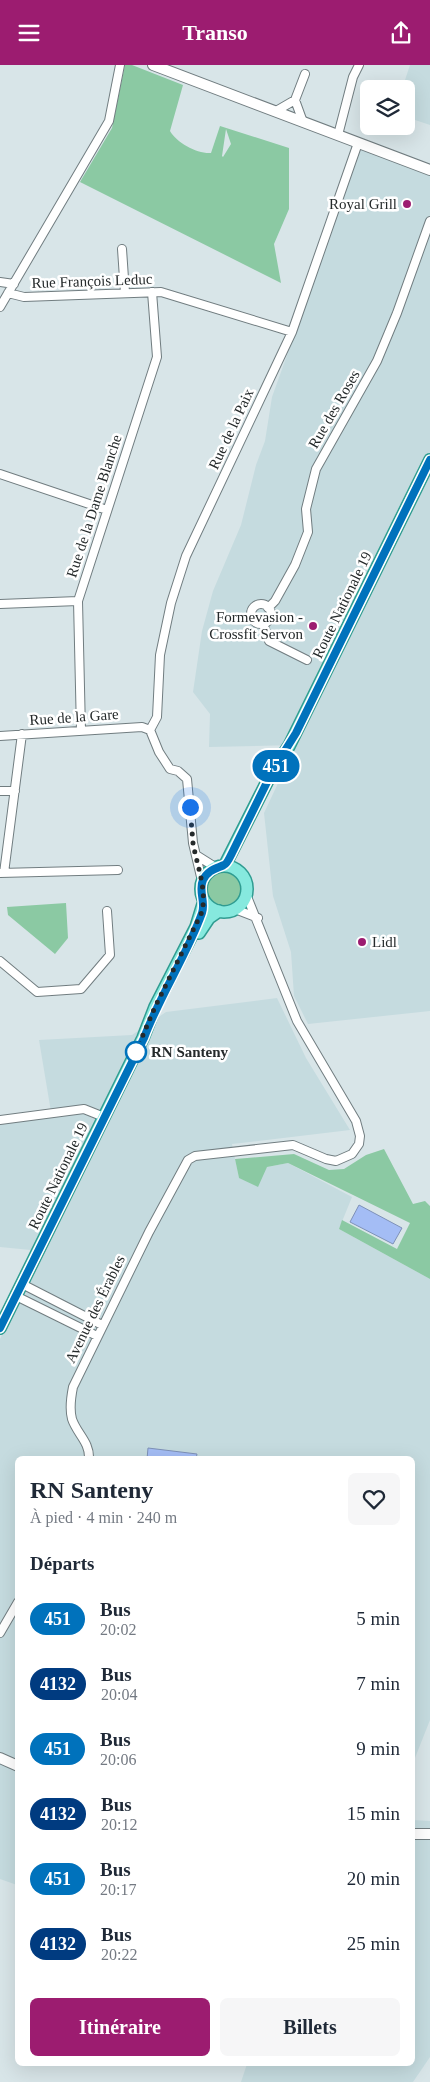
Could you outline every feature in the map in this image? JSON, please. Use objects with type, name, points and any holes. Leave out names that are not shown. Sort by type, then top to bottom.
[{"type":"main road","name":"Route Nationale 19","points":[[239,870],[239,853],[242,845],[274,784],[289,746],[430,460]]},
{"type":"main road","name":"Route Nationale 19","points":[[422,477],[430,465]]},
{"type":"main road","name":"Route Nationale 19","points":[[220,866],[273,770],[289,746]]},
{"type":"main road","points":[[220,866],[239,870],[247,883],[246,894],[241,904],[235,909],[219,911],[204,901],[202,881],[208,872],[220,866]]},
{"type":"main road","name":"Route Nationale 19","points":[[144,1038],[155,1007],[196,927],[204,901]]},
{"type":"main road","name":"Route Nationale 19","points":[[0,1328],[104,1117],[144,1038],[155,1021],[200,929],[209,918],[219,911]]},
{"type":"street","points":[[0,307],[110,121],[120,65]]},
{"type":"street","points":[[152,65],[430,170]]},
{"type":"street","points":[[338,135],[353,77],[360,65]]},
{"type":"street","points":[[276,111],[295,99],[305,74]]},
{"type":"street","points":[[295,99],[303,122]]},
{"type":"street","name":"Rue de la Paix","points":[[150,730],[157,717],[160,655],[171,603],[186,556],[292,332],[358,143]]},
{"type":"street","name":"Rue des Roses","points":[[268,608],[275,601],[295,565],[308,532],[306,509],[316,469],[377,361],[397,313],[430,221]]},
{"type":"street","points":[[122,249],[125,293]]},
{"type":"street","points":[[0,282],[14,284]]},
{"type":"street","name":"Rue François Leduc","points":[[8,293],[24,297],[152,292],[171,294],[292,332]]},
{"type":"street","name":"Rue de la Dame Blanche","points":[[81,731],[78,601],[157,357],[152,292]]},
{"type":"street","points":[[0,474],[107,510]]},
{"type":"street","points":[[0,604],[78,601]]},
{"type":"street","points":[[260,604],[268,608],[270,617],[263,623],[254,621],[251,612],[260,604]]},
{"type":"street","points":[[263,623],[269,641],[307,660]]},
{"type":"street","name":"Rue de la Gare","points":[[0,736],[142,727],[150,730]]},
{"type":"street","points":[[150,730],[159,752],[170,769],[178,771],[187,779],[196,855],[202,881]]},
{"type":"street","points":[[22,734],[2,873],[118,869]]},
{"type":"street","points":[[0,791],[15,791]]},
{"type":"street","points":[[196,855],[220,866]]},
{"type":"street","name":"Avenue des Érables","points":[[89,1456],[87,1444],[72,1419],[70,1403],[72,1387],[102,1325],[188,1161],[196,1156],[293,1145],[326,1159],[336,1161],[352,1154],[358,1144],[360,1135],[356,1121],[297,1021],[274,968],[258,918],[246,894]]},
{"type":"street","points":[[235,909],[258,918]]},
{"type":"street","points":[[0,961],[36,993],[81,989],[110,955],[107,911]]},
{"type":"street","points":[[0,1120],[84,1109],[104,1117]]},
{"type":"street","points":[[22,1284],[102,1325]]},
{"type":"street","points":[[16,1295],[97,1336]]},
{"type":"street","points":[[0,1633],[15,1607]]},
{"type":"street","points":[[0,1758],[15,1764]]},
{"type":"street","points":[[415,1834],[430,1834]]},
{"type":"shaded area","points":[[410,65],[430,65],[430,125],[415,120],[415,80],[405,80]]},
{"type":"shaded area","points":[[364,141],[430,166],[430,1011],[308,1024],[294,996],[291,952],[273,896],[264,813],[296,745],[209,747],[210,714],[193,692],[202,631],[213,591],[241,525],[256,465],[265,441],[272,397]]},
{"type":"shaded area","points":[[277,998],[306,1058],[350,1130],[232,1144],[239,1178],[267,1167],[288,1163],[352,1197],[339,1229],[430,1279],[430,1720],[415,1758],[415,1456],[15,1456],[15,1884],[0,1879],[0,1339],[41,1251],[0,1247],[0,1121],[51,1112],[39,1040],[132,1035],[166,1012]]},
{"type":"shaded area","points":[[415,1820],[430,1821],[430,2057],[413,2082],[241,2082],[246,2066],[415,2066]]},
{"type":"green space","points":[[125,65],[132,65],[183,85],[170,131],[177,140],[188,147],[200,152],[211,153],[220,126],[289,148],[289,209],[274,244],[281,283],[80,182],[112,128]],"holes":[[[226,129],[231,144],[223,157]]]},
{"type":"green space","points":[[224,872],[236,877],[241,889],[236,901],[224,906],[212,901],[207,889],[212,877]]},
{"type":"green space","points":[[66,903],[68,938],[55,954],[8,915],[7,907]]},
{"type":"green space","points":[[384,1149],[413,1204],[425,1201],[430,1206],[430,1279],[339,1229],[342,1220],[397,1249],[410,1223],[288,1163],[267,1167],[258,1187],[239,1178],[235,1159],[294,1154],[329,1170],[344,1169],[366,1155]]},
{"type":"water","points":[[359,1205],[402,1228],[393,1244],[350,1222]]},
{"type":"water","points":[[148,1448],[197,1454],[197,1456],[147,1456]]},
{"type":"bus line","name":"451","points":[[0,1328],[144,1038],[155,1007],[196,927],[204,901],[201,887],[202,881],[208,872],[215,867],[225,865],[232,853],[273,770],[296,733],[430,460]]},
{"type":"place","name":"Royal Grill","points":[[407,204]]},
{"type":"place","name":"Formevasion - Crossfit Servon","points":[[313,626]]},
{"type":"place","name":"Lidl","points":[[362,942]]},
{"type":"place","name":"RN Santeny","points":[[136,1052]]},
{"type":"route","points":[[136,1052],[134,1056],[144,1038],[155,1007],[202,912],[204,901],[201,887],[202,881],[194,843],[190,807]]}]
